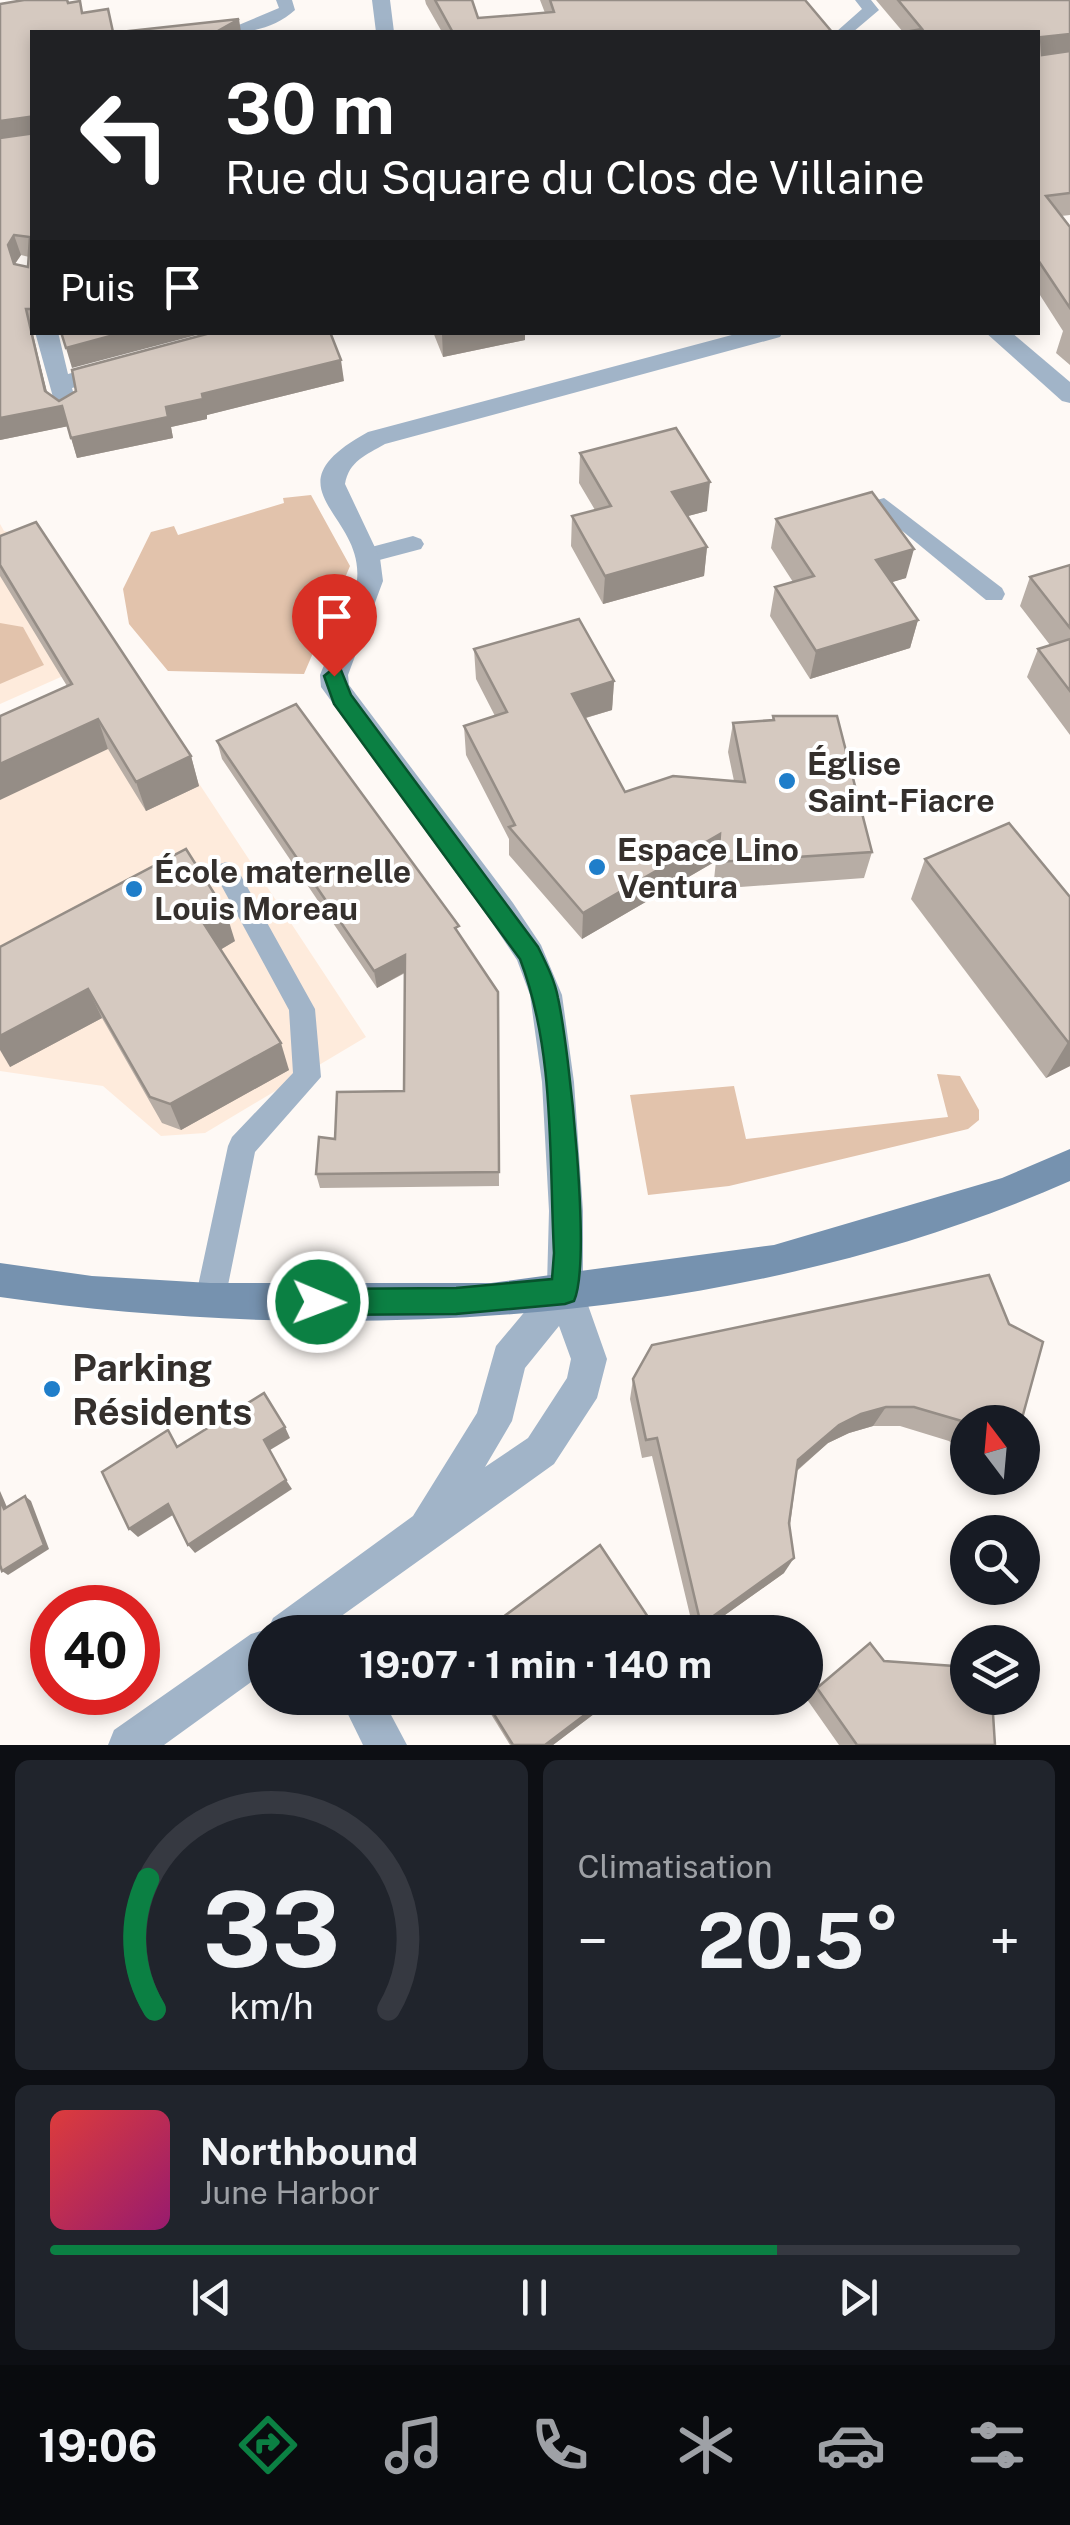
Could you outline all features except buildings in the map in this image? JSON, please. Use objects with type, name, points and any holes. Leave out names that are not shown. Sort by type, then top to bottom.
[{"type":"street","points":[[382,0],[386,30]]},
{"type":"street","points":[[47,335],[67,410]]},
{"type":"street","points":[[322,1615],[419,1534],[541,1451],[584,1385],[588,1359],[565,1291],[566,1211],[558,1082],[546,994],[530,954],[502,912],[335,687],[334,676],[345,642],[370,582],[368,555],[332,488],[336,462],[347,451],[376,438],[761,335]]},
{"type":"street","points":[[1000,335],[1070,395]]},
{"type":"street","points":[[58,384],[130,365]]},
{"type":"street","points":[[0,1280],[92,1292],[210,1300],[421,1302],[565,1291],[774,1262],[1006,1194],[1070,1165]]},
{"type":"street","points":[[419,1534],[493,1421],[509,1359],[565,1291]]},
{"type":"street","points":[[129,1745],[248,1660]]},
{"type":"street","points":[[369,1715],[386,1745]]},
{"type":"lane","points":[[237,30],[270,20],[287,10],[284,0]]},
{"type":"lane","points":[[846,30],[871,10],[863,0]]},
{"type":"lane","points":[[884,505],[994,594]]},
{"type":"lane","points":[[368,555],[413,544]]},
{"type":"lane","points":[[210,1300],[242,1146],[307,1077],[302,1010],[226,872]]},
{"type":"shaded area","points":[[311,495],[350,566],[304,674],[168,671],[129,624],[123,589],[151,532],[174,526],[178,535],[284,503],[283,498]]},
{"type":"shaded area","points":[[0,524],[4,531],[49,542],[117,652],[0,704]]},
{"type":"shaded area","points":[[0,623],[23,627],[44,665],[0,684]]},
{"type":"shaded area","name":"École maternelle Louis Moreau","points":[[0,736],[171,741],[366,1037],[205,1133],[161,1136],[103,1086],[0,1071]]},
{"type":"shaded area","points":[[937,1074],[960,1076],[979,1110],[979,1120],[968,1129],[729,1186],[648,1195],[630,1095],[734,1086],[746,1139],[948,1117]]},
{"type":"place","name":"Église Saint-Fiacre","points":[[787,781]]},
{"type":"place","name":"Espace Lino Ventura","points":[[597,867]]},
{"type":"place","name":"École maternelle Louis Moreau","points":[[134,889]]},
{"type":"place","name":"Parking Résidents","points":[[52,1389]]},
{"type":"route","points":[[318,1302],[491,1300],[565,1291],[567,1253],[558,1082],[546,994],[530,954],[342,698],[334,676]]}]
